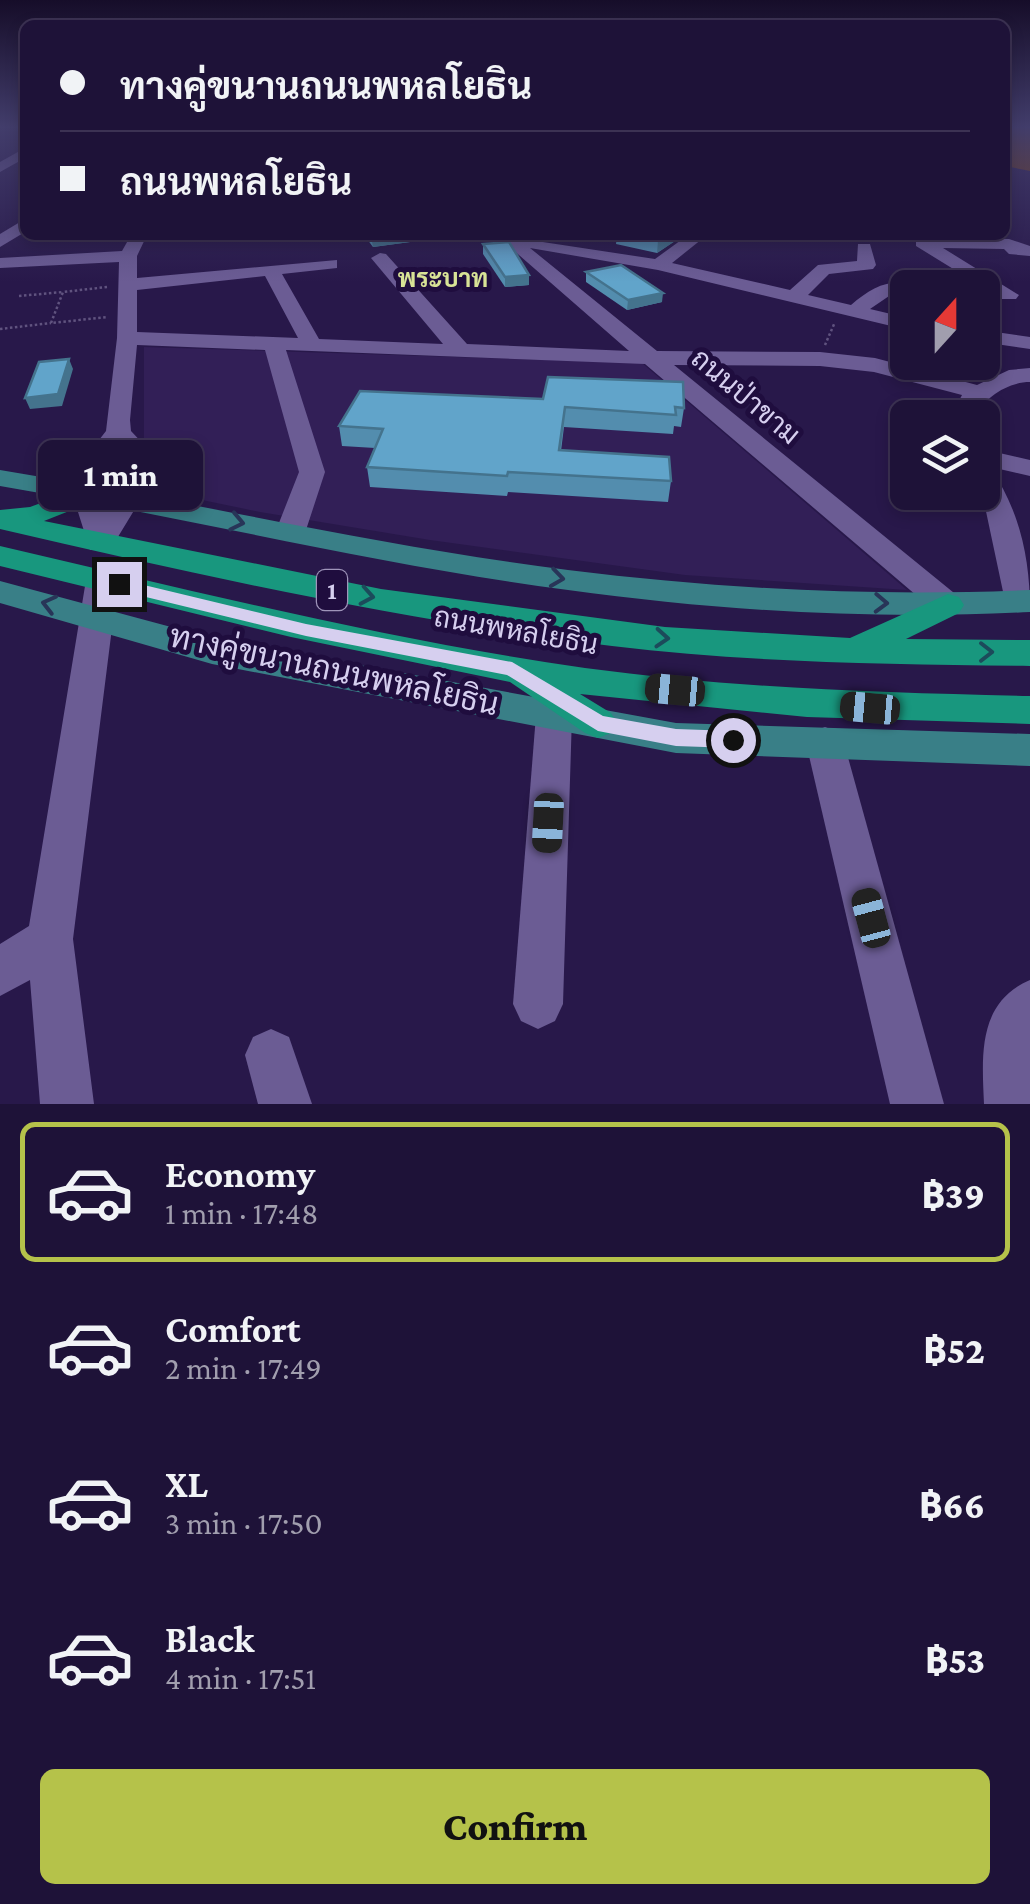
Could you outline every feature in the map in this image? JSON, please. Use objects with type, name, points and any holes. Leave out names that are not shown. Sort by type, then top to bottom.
[{"type":"highway","points":[[0,519],[34,515],[87,494]]},
{"type":"highway","name":"ถนนพหลโยธิน","points":[[0,519],[100,580],[272,580],[614,634],[851,652],[1030,653]]},
{"type":"highway","name":"ถนนพหลโยธิน","points":[[0,556],[306,630],[588,681],[870,708],[1030,710]]},
{"type":"highway","points":[[851,652],[948,605]]},
{"type":"highway","points":[[512,669],[598,723]]},
{"type":"main road","name":"1","points":[[0,478],[568,580],[734,597],[948,605],[1026,601]]},
{"type":"main road","name":"ทางคู่ขนานถนนพหลโยธิน","points":[[0,592],[100,580],[212,650],[676,738],[1030,750]]},
{"type":"street","points":[[0,242],[20,226]]},
{"type":"street","points":[[54,260],[73,240]]},
{"type":"street","points":[[100,580],[87,494],[102,448],[119,432],[127,338],[128,256],[136,240]]},
{"type":"street","name":"ถนนป่าขาม","points":[[510,240],[948,605]]},
{"type":"street","points":[[523,240],[658,264],[890,320]]},
{"type":"street","points":[[658,264],[691,240]]},
{"type":"street","points":[[931,240],[922,244],[1009,295]]},
{"type":"street","points":[[972,240],[1030,251]]},
{"type":"street","points":[[795,296],[824,269],[867,265],[864,248]]},
{"type":"street","points":[[0,263],[128,256]]},
{"type":"street","points":[[380,258],[461,351]]},
{"type":"street","points":[[127,285],[331,264]]},
{"type":"street","points":[[271,271],[311,343]]},
{"type":"street","points":[[850,311],[890,286]]},
{"type":"street","points":[[739,310],[760,288]]},
{"type":"street","points":[[1000,295],[1030,297]]},
{"type":"street","points":[[127,338],[654,358],[820,359],[875,365],[980,393]]},
{"type":"street","points":[[1000,339],[1030,343]]},
{"type":"street","points":[[273,342],[312,472],[290,533]]},
{"type":"street","points":[[972,400],[1017,375],[1030,375]]},
{"type":"street","points":[[67,1104],[50,939],[100,580],[127,499],[132,447],[119,432]]},
{"type":"street","points":[[1000,460],[1030,468]]},
{"type":"street","points":[[1000,509],[1026,601]]},
{"type":"street","points":[[538,1004],[554,715]]},
{"type":"street","points":[[825,743],[917,1104]]},
{"type":"street","points":[[0,972],[50,939]]},
{"type":"street","points":[[1011,1104],[1007,1041],[1030,1005]]},
{"type":"path","points":[[19,296],[127,285]]},
{"type":"path","points":[[51,323],[63,292]]},
{"type":"path","points":[[820,359],[830,326],[850,311]]},
{"type":"path","points":[[0,329],[128,315]]},
{"type":"shaded area","points":[[144,347],[642,363],[907,590],[685,575],[430,540],[144,488]]},
{"type":"building","points":[[509,242],[529,275],[505,277],[483,244]]},
{"type":"building","points":[[621,265],[663,293],[628,300],[586,272]]},
{"type":"building","points":[[69,359],[58,394],[25,398],[39,362]]},
{"type":"building","points":[[548,377],[683,382],[684,408],[675,407],[676,415],[565,407],[559,450],[669,457],[671,481],[367,467],[383,429],[339,426],[360,391],[543,399]]},
{"type":"district","name":"พระบาท","points":[[443,278]]},
{"type":"route","points":[[119,584],[306,630],[512,669],[598,723],[676,738],[733,740]]}]
